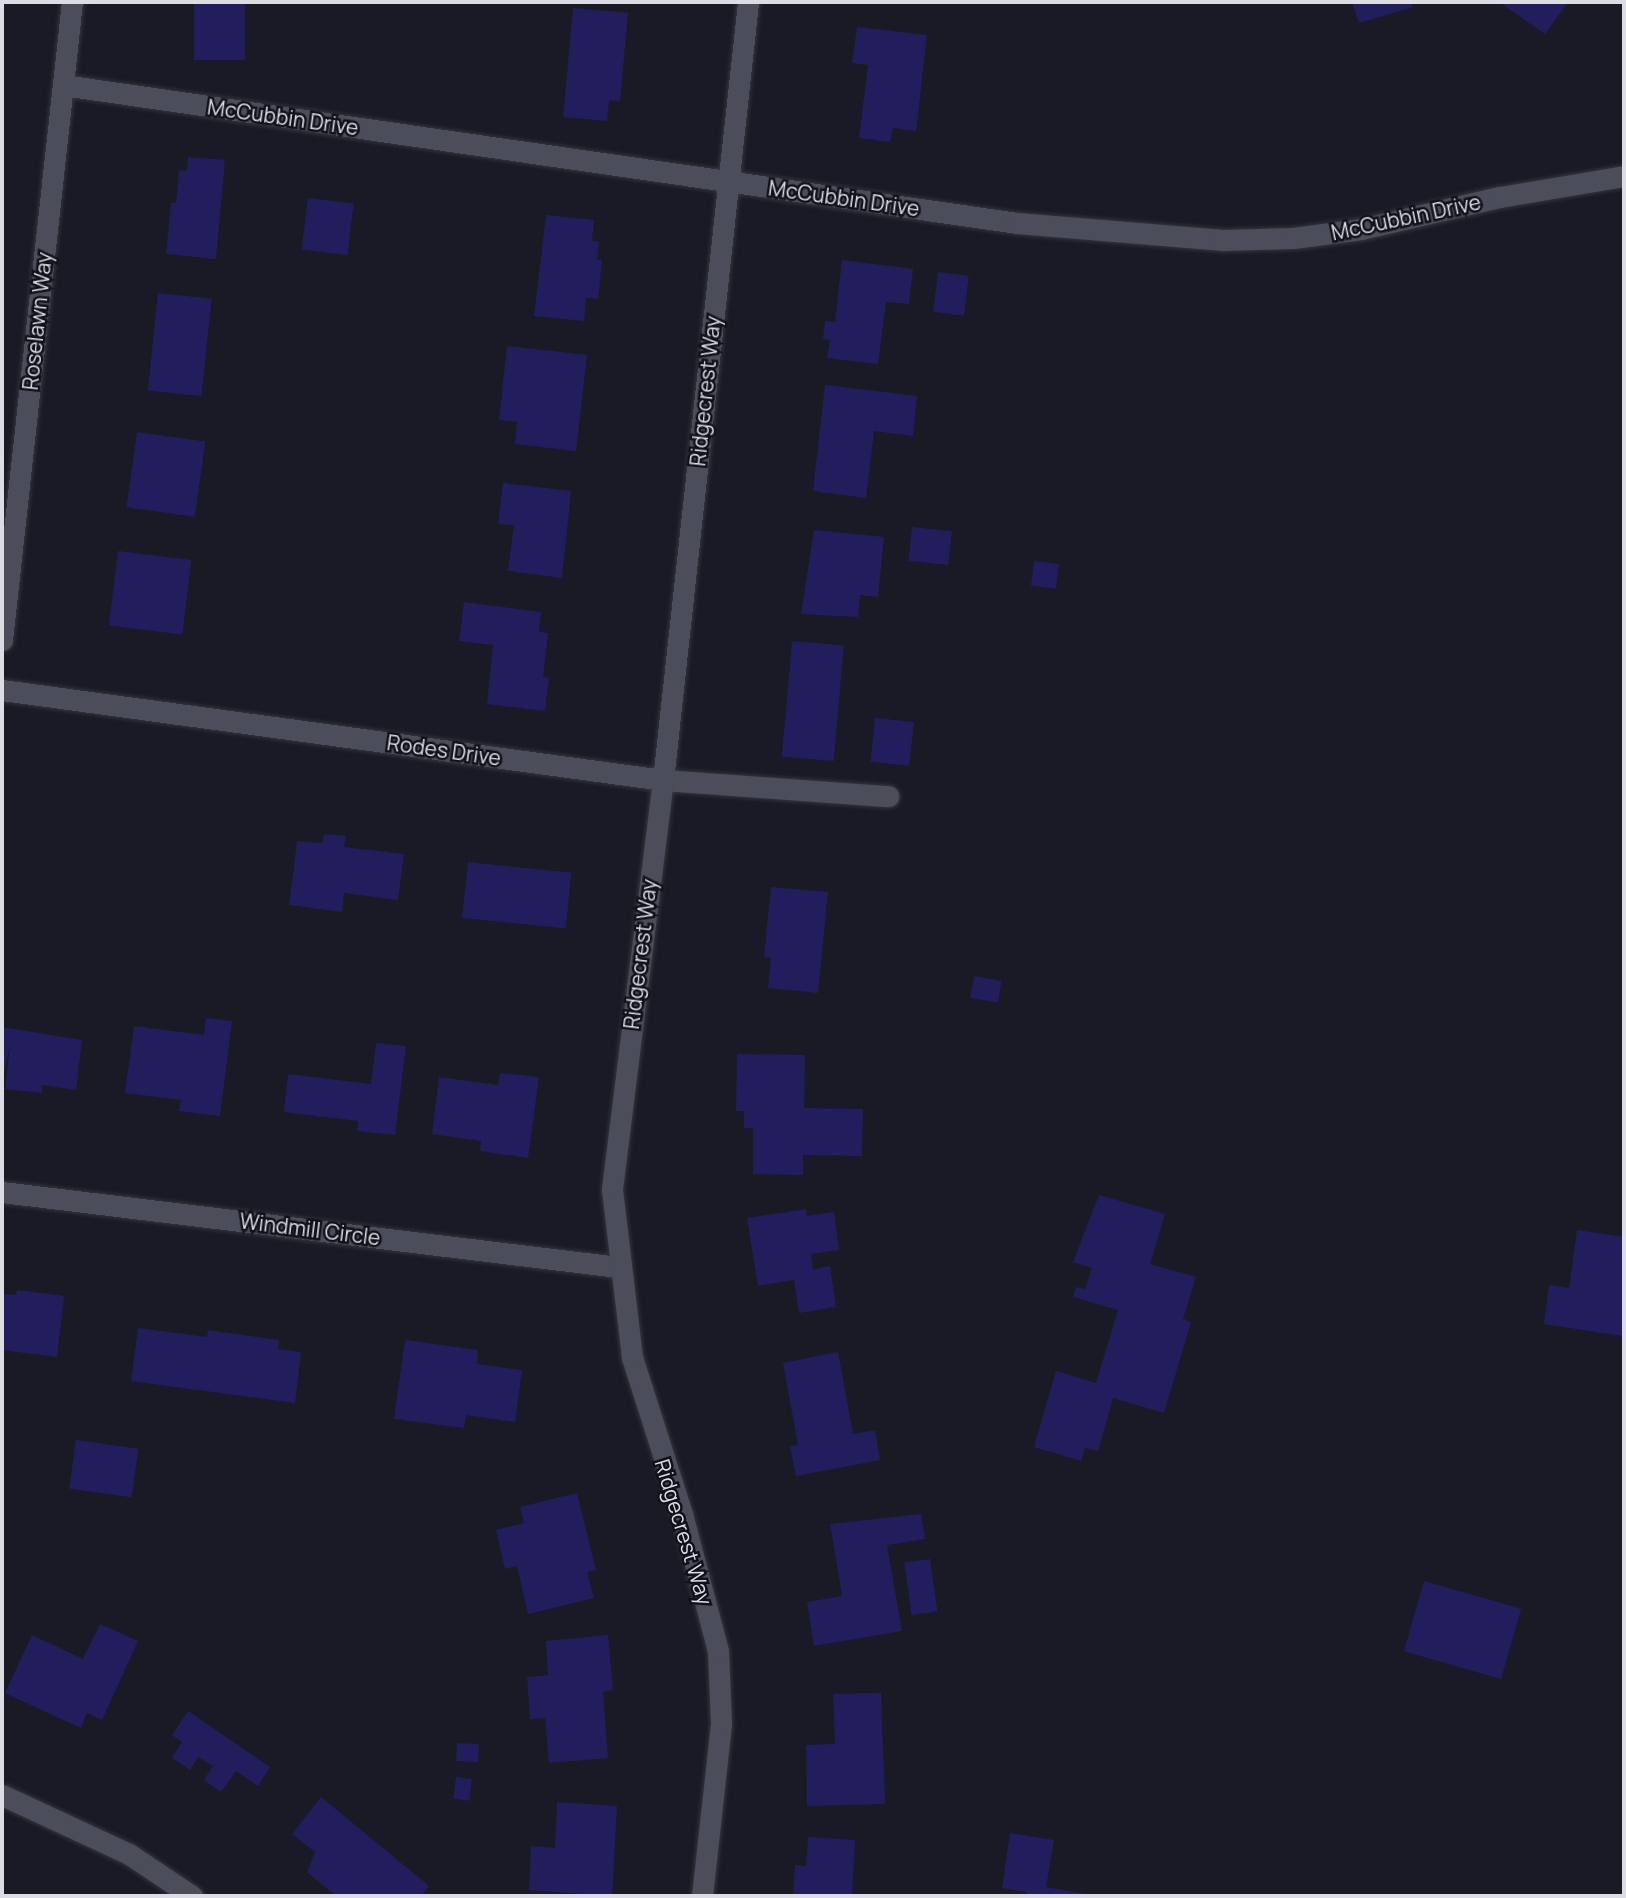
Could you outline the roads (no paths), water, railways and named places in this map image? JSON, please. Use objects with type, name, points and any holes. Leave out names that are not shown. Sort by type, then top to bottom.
[{"type":"street","name":"Roselawn Way","points":[[2,640],[72,2]]},
{"type":"street","name":"Ridgecrest Way","points":[[702,1896],[721,1723],[718,1651],[682,1514],[646,1412],[632,1357],[618,1267],[612,1189],[663,780],[748,2]]},
{"type":"street","name":"McCubbin Drive","points":[[63,85],[1058,228],[1223,240],[1293,238],[1362,229],[1500,197],[1624,176]]},
{"type":"street","name":"Rodes Drive","points":[[2,690],[663,780],[888,796]]},
{"type":"street","name":"Windmill Circle","points":[[2,1192],[618,1267]]},
{"type":"street","points":[[2,1795],[129,1854],[192,1896]]}]
